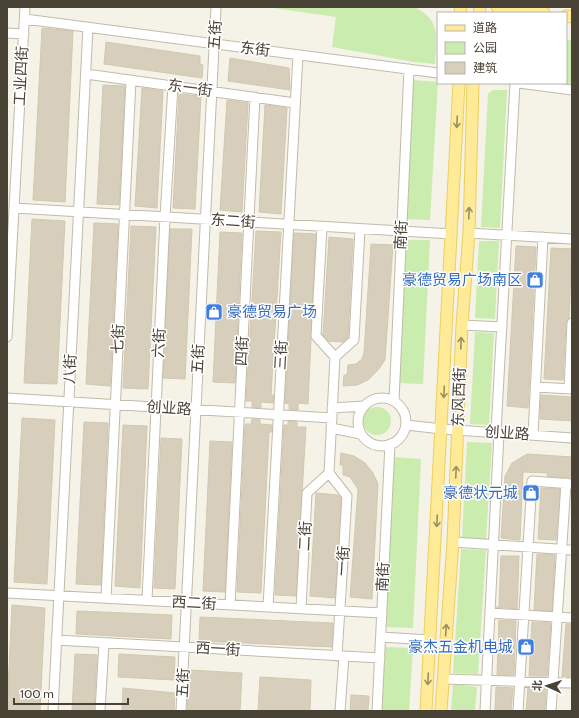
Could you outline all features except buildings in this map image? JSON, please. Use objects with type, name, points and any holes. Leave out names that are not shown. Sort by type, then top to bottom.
[{"type":"main road","points":[[497,7],[536,12]]},
{"type":"main road","name":"东风西街","points":[[426,711],[459,84]]},
{"type":"main road","name":"东风西街","points":[[441,711],[453,542],[462,324],[469,233],[474,84]]},
{"type":"street","name":"工业四街","points":[[7,337],[14,208],[12,170],[25,7]]},
{"type":"street","name":"五街","points":[[181,711],[216,7]]},
{"type":"street","name":"东街","points":[[24,19],[437,73]]},
{"type":"street","name":"八街","points":[[53,711],[88,27]]},
{"type":"street","points":[[7,33],[24,34]]},
{"type":"street","name":"三街","points":[[268,607],[298,55]]},
{"type":"street","name":"南街","points":[[394,401],[409,69]]},
{"type":"street","name":"东一街","points":[[86,74],[295,103]]},
{"type":"street","name":"七街","points":[[106,598],[131,80]]},
{"type":"street","points":[[484,711],[490,613],[506,235],[515,84]]},
{"type":"street","points":[[527,84],[572,90]]},
{"type":"street","name":"六街","points":[[147,600],[164,217],[173,86]]},
{"type":"street","name":"四街","points":[[230,605],[255,97]]},
{"type":"street","name":"东二街","points":[[14,208],[452,234]]},
{"type":"street","points":[[322,227],[316,336],[335,357]]},
{"type":"street","points":[[329,473],[335,357],[354,340],[360,229]]},
{"type":"street","points":[[469,233],[572,239]]},
{"type":"street","points":[[533,435],[543,237]]},
{"type":"street","points":[[535,387],[570,389],[572,323]]},
{"type":"street","points":[[462,324],[502,327]]},
{"type":"street","points":[[381,397],[394,401],[402,409],[406,425],[399,439],[390,444],[379,446],[372,444],[361,434],[358,426],[358,418],[364,406],[373,399],[381,397]]},
{"type":"street","name":"创业路","points":[[7,398],[332,418]]},
{"type":"street","points":[[332,408],[364,406]]},
{"type":"street","name":"创业路","points":[[406,425],[572,438]]},
{"type":"street","points":[[332,428],[361,434]]},
{"type":"street","name":"南街","points":[[377,711],[390,444]]},
{"type":"street","name":"二街","points":[[301,608],[307,493],[329,473]]},
{"type":"street","name":"一街","points":[[329,473],[347,496],[340,610],[340,711]]},
{"type":"street","points":[[518,711],[532,482],[569,483],[562,549],[551,711]]},
{"type":"street","points":[[453,542],[572,550]]},
{"type":"street","name":"西二街","points":[[7,593],[382,613]]},
{"type":"street","points":[[490,613],[572,618]]},
{"type":"street","points":[[381,637],[430,640]]},
{"type":"street","name":"西一街","points":[[56,640],[380,658]]},
{"type":"street","points":[[100,711],[104,643]]},
{"type":"street","points":[[443,678],[572,683]]},
{"type":"green space","points":[[267,7],[414,7],[423,12],[433,24],[436,38],[435,64],[414,62],[332,47],[336,17]]},
{"type":"green space","points":[[567,40],[572,40],[572,85],[562,84],[567,84]]},
{"type":"green space","points":[[413,80],[437,82],[430,220],[406,219]]},
{"type":"green space","points":[[493,90],[507,90],[500,228],[481,227],[488,94]]},
{"type":"green space","points":[[405,240],[430,240],[423,384],[398,383]]},
{"type":"green space","points":[[479,241],[499,241],[495,319],[475,318]]},
{"type":"green space","points":[[475,332],[494,333],[489,425],[470,424]]},
{"type":"green space","points":[[377,407],[387,411],[391,421],[387,431],[377,435],[367,431],[363,421],[367,411]]},
{"type":"green space","points":[[467,442],[492,443],[486,539],[462,538]]},
{"type":"green space","points":[[394,457],[421,459],[413,628],[386,627]]},
{"type":"green space","points":[[461,549],[486,550],[478,674],[453,673]]},
{"type":"green space","points":[[385,647],[413,648],[409,711],[382,711]]},
{"type":"green space","points":[[453,684],[477,687],[475,711],[451,711]]},
{"type":"place","name":"豪德贸易广场南区","points":[[535,280]]},
{"type":"place","name":"豪德贸易广场","points":[[214,312]]},
{"type":"place","name":"豪德状元城","points":[[531,493]]},
{"type":"place","name":"豪杰五金机电城","points":[[526,647]]}]
